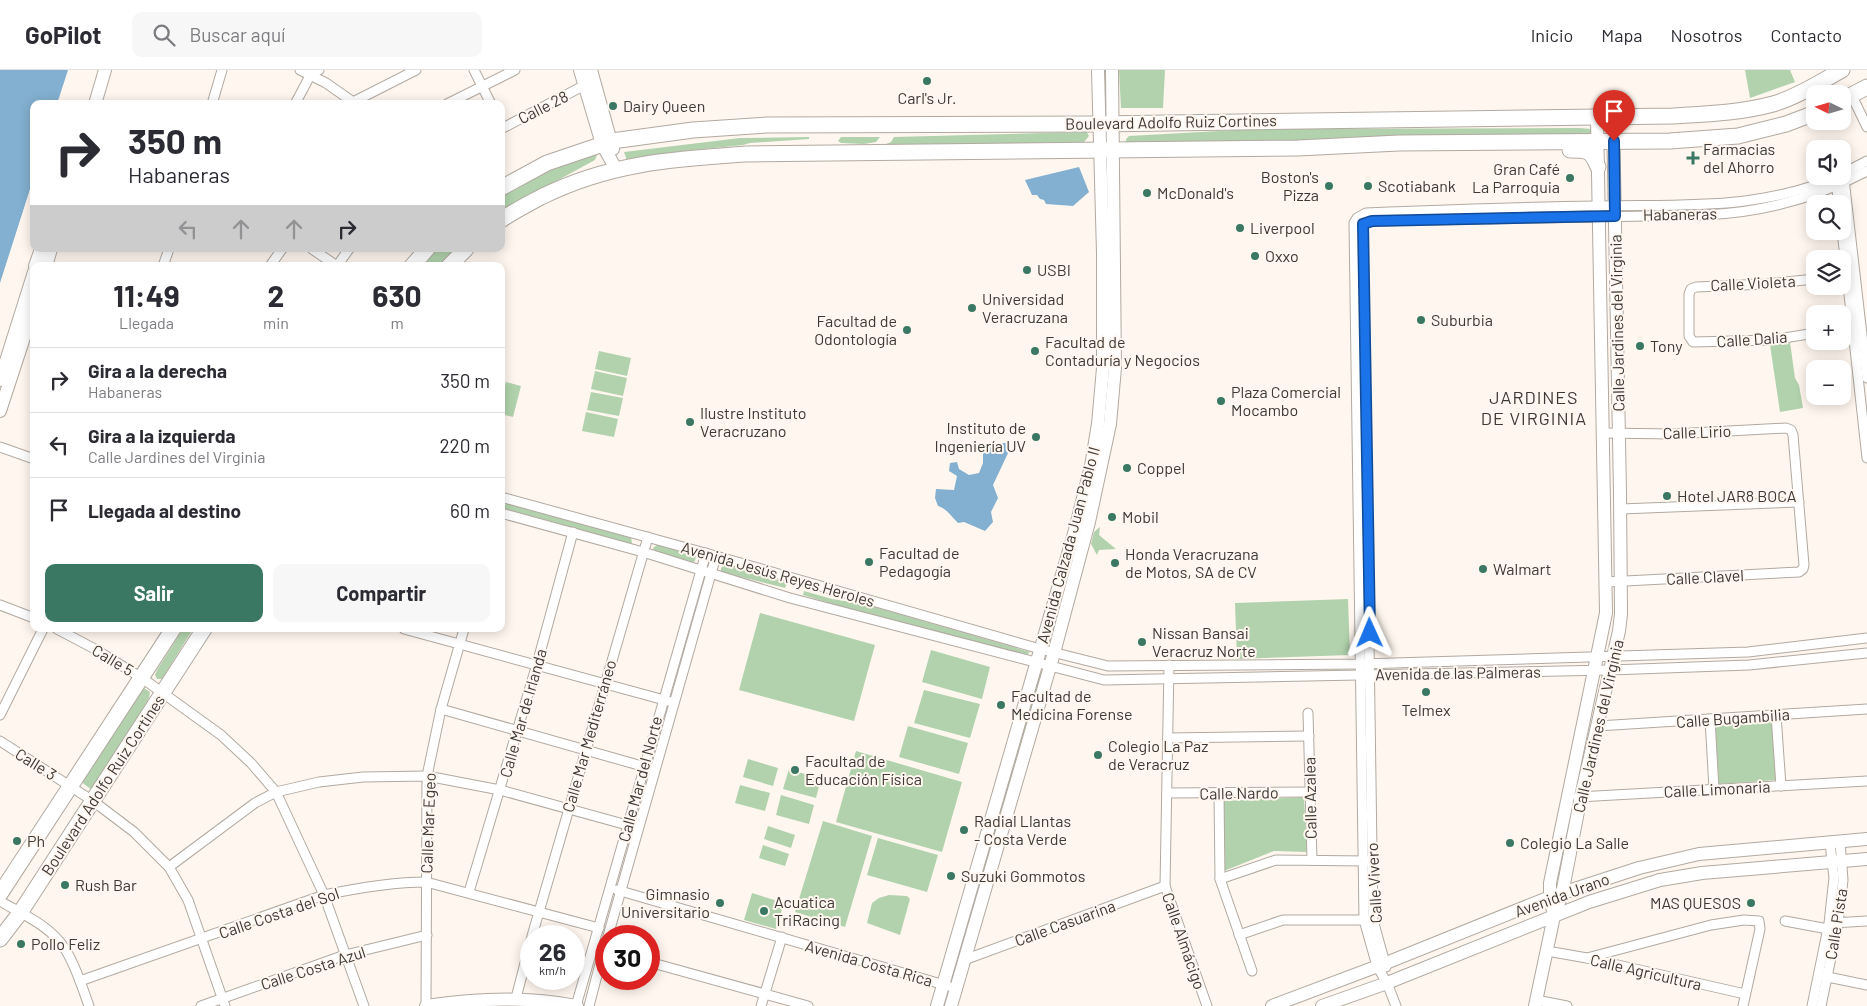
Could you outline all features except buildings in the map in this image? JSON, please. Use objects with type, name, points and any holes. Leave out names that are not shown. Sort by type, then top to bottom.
[{"type":"main road","points":[[87,100],[96,70]]},
{"type":"main road","points":[[96,100],[105,70]]},
{"type":"main road","points":[[580,70],[616,168]]},
{"type":"main road","points":[[591,70],[607,143]]},
{"type":"main road","name":"Avenida Calzada Juan Pablo II","points":[[950,1006],[1054,652],[1081,531],[1109,368],[1103,253],[1107,151],[1106,124],[1098,70]]},
{"type":"main road","name":"Avenida Calzada Juan Pablo II","points":[[1106,124],[1112,70]]},
{"type":"main road","name":"Boulevard Adolfo Ruiz Cortines","points":[[505,186],[547,163],[607,143],[693,130],[767,125],[1106,124],[1597,118],[1717,114],[1774,104],[1842,70]]},
{"type":"main road","name":"Boulevard Adolfo Ruiz Cortines","points":[[505,218],[555,190],[584,178],[616,168],[690,158],[746,154],[1107,151],[1306,148],[1399,143],[1670,141],[1738,136],[1779,126],[1806,116]]},
{"type":"main road","name":"Calle Jardines del Virginia","points":[[1536,1003],[1554,916],[1556,896],[1598,726],[1621,614],[1621,509],[1613,117]]},
{"type":"main road","name":"Calle Jardines del Virginia","points":[[1556,896],[1550,883],[1606,613],[1597,118]]},
{"type":"main road","points":[[1494,142],[1553,150],[1584,150],[1594,155],[1598,167]]},
{"type":"main road","points":[[416,262],[424,252]]},
{"type":"main road","points":[[453,262],[463,252]]},
{"type":"main road","points":[[0,380],[30,310]]},
{"type":"main road","points":[[0,411],[30,311]]},
{"type":"main road","name":"Avenida Calzada Juan Pablo II","points":[[936,1006],[1036,662],[1081,531]]},
{"type":"main road","name":"Boulevard Adolfo Ruiz Cortines","points":[[0,894],[171,632]]},
{"type":"main road","name":"Boulevard Adolfo Ruiz Cortines","points":[[0,938],[20,913],[202,632]]},
{"type":"main road","name":"Avenida Urano","points":[[1272,1006],[1556,896],[1639,868],[1699,854],[1867,839]]},
{"type":"main road","name":"Avenida Urano","points":[[1322,1006],[1478,947],[1589,902],[1646,884],[1677,876],[1702,873],[1867,859]]},
{"type":"main road","points":[[1471,929],[1478,947]]},
{"type":"main road","points":[[426,1006],[485,999],[516,998],[576,1006]]},
{"type":"street","points":[[213,100],[222,70]]},
{"type":"street","points":[[300,70],[315,72],[350,100]]},
{"type":"street","points":[[360,100],[416,70]]},
{"type":"street","points":[[474,70],[489,100]]},
{"type":"street","points":[[455,100],[515,70]]},
{"type":"street","points":[[298,100],[315,72]]},
{"type":"street","name":"Calle 28","points":[[505,125],[585,85]]},
{"type":"street","points":[[1858,94],[1867,126]]},
{"type":"street","name":"Habaneras","points":[[1851,172],[1867,161]]},
{"type":"street","name":"Habaneras","points":[[1851,176],[1867,171]]},
{"type":"street","name":"Habaneras","points":[[1366,222],[1514,219],[1615,210],[1738,212],[1792,202],[1827,185]]},
{"type":"street","points":[[1840,185],[1846,250]]},
{"type":"street","points":[[1514,208],[1514,219]]},
{"type":"street","name":"Habaneras","points":[[1357,218],[1366,213],[1514,208],[1599,211]]},
{"type":"street","name":"Calle Vivero","points":[[1357,218],[1353,226],[1359,293],[1368,920],[1381,965],[1396,1006]]},
{"type":"street","name":"Calle Vivero","points":[[1359,293],[1363,228],[1366,222]]},
{"type":"street","points":[[316,252],[331,262]]},
{"type":"street","name":"Calle Violeta","points":[[1690,340],[1689,294],[1691,288],[1696,286],[1765,284],[1806,280]]},
{"type":"street","points":[[1851,293],[1867,378]]},
{"type":"street","points":[[1850,295],[1853,328],[1862,354],[1867,458]]},
{"type":"street","name":"Calle Dalia","points":[[1690,340],[1693,342],[1745,342],[1806,335]]},
{"type":"street","name":"Calle Lirio","points":[[1603,433],[1674,434],[1786,428],[1791,430],[1799,502]]},
{"type":"street","points":[[0,447],[30,458]]},
{"type":"street","name":"Avenida Jesús Reyes Heroles","points":[[505,500],[706,553],[1054,652]]},
{"type":"street","points":[[1621,509],[1799,502]]},
{"type":"street","name":"Calle Clavel","points":[[1606,582],[1799,572],[1803,570],[1804,565],[1799,502]]},
{"type":"street","name":"Avenida Jesús Reyes Heroles","points":[[505,514],[643,552],[790,598],[1050,666]]},
{"type":"street","name":"Calle Mar de Irlanda","points":[[468,892],[518,730],[573,532]]},
{"type":"street","name":"Calle Mar Mediterráneo","points":[[535,925],[648,537]]},
{"type":"street","name":"Calle Mar del Norte","points":[[600,925],[662,699],[706,553]]},
{"type":"street","name":"Calle Mar del Norte","points":[[611,925],[716,556]]},
{"type":"street","points":[[0,605],[30,616]]},
{"type":"street","points":[[0,715],[42,632]]},
{"type":"street","name":"Calle 5","points":[[63,632],[142,678],[221,736],[252,763],[276,792],[324,894],[364,1006]]},
{"type":"street","points":[[415,632],[673,703]]},
{"type":"street","name":"Calle Mar Egeo","points":[[426,1006],[427,776],[442,709],[463,632]]},
{"type":"street","name":"Avenida de las Palmeras","points":[[1050,666],[1104,680],[1492,673],[1596,664],[1613,657],[1748,652],[1867,638]]},
{"type":"street","name":"Avenida de las Palmeras","points":[[1054,652],[1108,666],[1492,661],[1596,664],[1610,670],[1749,665],[1867,652]]},
{"type":"street","points":[[1748,652],[1749,665]]},
{"type":"street","points":[[1492,661],[1492,673]]},
{"type":"street","name":"Calle Almácigo","points":[[1169,665],[1165,886],[1207,1006]]},
{"type":"street","points":[[442,709],[654,770]]},
{"type":"street","name":"Calle Bugambilia","points":[[1598,726],[1867,709]]},
{"type":"street","name":"Calle Azalea","points":[[1308,713],[1312,860]]},
{"type":"street","points":[[1776,715],[1781,786]]},
{"type":"street","points":[[1710,719],[1714,789]]},
{"type":"street","points":[[1168,738],[1309,736]]},
{"type":"street","name":"Calle 3","points":[[0,741],[93,801],[134,832],[168,867],[188,900],[224,1002]]},
{"type":"street","points":[[168,867],[255,803],[276,792],[319,782],[363,777],[427,776],[500,790],[638,828]]},
{"type":"street","name":"Calle Limonaria","points":[[1567,797],[1867,781]]},
{"type":"street","name":"Calle Nardo","points":[[1167,793],[1310,792]]},
{"type":"street","points":[[1219,794],[1220,879],[1252,971]]},
{"type":"street","name":"Calle Pista","points":[[1812,1006],[1822,976],[1832,925],[1834,878],[1837,862],[1835,843]]},
{"type":"street","points":[[1220,879],[1276,860],[1368,861]]},
{"type":"street","name":"Calle Costa del Sol","points":[[80,981],[324,894],[359,888],[426,882],[595,927]]},
{"type":"street","name":"Calle Casuarina","points":[[964,960],[1165,886]]},
{"type":"street","name":"Avenida Costa Rica","points":[[610,888],[955,988]]},
{"type":"street","points":[[0,901],[55,936],[65,949],[89,1006]]},
{"type":"street","points":[[1239,935],[1283,920],[1368,920]]},
{"type":"street","points":[[1587,958],[1711,925],[1744,920],[1759,921],[1760,929],[1743,1006]]},
{"type":"street","points":[[1784,921],[1832,925],[1867,921]]},
{"type":"street","name":"Calle Costa Azul","points":[[201,1006],[224,1002],[345,955],[427,934]]},
{"type":"street","points":[[761,1006],[782,938]]},
{"type":"street","name":"Calle Mar del Norte","points":[[576,1006],[595,941]]},
{"type":"street","name":"Calle Agricultura","points":[[1547,951],[1587,958],[1745,994]]},
{"type":"street","points":[[660,965],[808,1006]]},
{"type":"street","points":[[1822,976],[1867,985]]},
{"type":"street","name":"Calle Pista","points":[[1822,976],[1822,1006]]},
{"type":"street","points":[[516,998],[520,983]]},
{"type":"street","points":[[589,1006],[595,984]]},
{"type":"street","points":[[1536,1003],[1566,1006]]},
{"type":"green space","points":[[1119,70],[1165,70],[1163,108],[1121,108]]},
{"type":"green space","points":[[1745,70],[1790,70],[1795,82],[1750,98]]},
{"type":"green space","points":[[1254,129],[1592,129],[1592,132],[1588,135],[1126,142],[1129,136]]},
{"type":"green space","points":[[1087,132],[1089,136],[1084,142],[881,146],[891,142],[894,137]]},
{"type":"green space","points":[[809,137],[809,139],[750,143],[675,152],[627,161],[624,152],[740,138]]},
{"type":"green space","points":[[841,137],[880,137],[876,142],[864,144],[841,143],[838,141]]},
{"type":"green space","points":[[594,154],[597,155],[595,160],[505,209],[505,195],[545,171]]},
{"type":"green space","points":[[433,252],[453,252],[441,262],[424,262]]},
{"type":"green space","points":[[1790,342],[1795,378],[1799,385],[1803,408],[1780,412],[1770,345]]},
{"type":"green space","points":[[599,351],[631,358],[627,376],[595,369]]},
{"type":"green space","points":[[595,371],[627,378],[623,396],[591,389]]},
{"type":"green space","points":[[506,382],[521,386],[513,417],[505,415]]},
{"type":"green space","points":[[591,392],[623,398],[619,416],[587,410]]},
{"type":"green space","points":[[586,412],[618,419],[614,437],[582,431]]},
{"type":"green space","points":[[510,503],[631,537],[632,543],[630,545],[505,510],[505,505]]},
{"type":"green space","points":[[1100,527],[1099,535],[1116,549],[1099,550],[1097,555],[1091,544],[1094,532]]},
{"type":"green space","points":[[658,544],[696,556],[695,561],[691,563],[654,552],[653,548]]},
{"type":"green space","points":[[725,564],[787,583],[785,588],[721,572],[721,568]]},
{"type":"green space","points":[[804,591],[832,599],[864,604],[1030,652],[1027,655],[875,617],[803,595]]},
{"type":"green space","points":[[1348,599],[1350,655],[1237,659],[1235,603]]},
{"type":"green space","points":[[760,613],[875,645],[854,721],[739,690]]},
{"type":"green space","points":[[181,632],[191,632],[162,679],[157,679],[155,675]]},
{"type":"green space","points":[[931,650],[990,667],[982,699],[922,682]]},
{"type":"green space","points":[[1038,673],[1041,674],[952,982],[949,980]]},
{"type":"green space","points":[[144,688],[150,692],[149,698],[110,764],[92,790],[80,781]]},
{"type":"green space","points":[[924,690],[980,704],[970,738],[914,723]]},
{"type":"green space","points":[[1772,720],[1776,780],[1719,784],[1715,723]]},
{"type":"green space","points":[[908,726],[968,743],[959,774],[899,757]]},
{"type":"green space","points":[[856,751],[962,782],[942,852],[836,822]]},
{"type":"green space","points":[[748,759],[778,768],[773,786],[743,777]]},
{"type":"green space","points":[[789,769],[821,779],[816,798],[783,789]]},
{"type":"green space","points":[[740,785],[770,793],[765,811],[735,803]]},
{"type":"green space","points":[[781,795],[814,805],[809,824],[776,815]]},
{"type":"green space","points":[[1304,797],[1307,852],[1274,851],[1224,871],[1224,801]]},
{"type":"green space","points":[[823,821],[872,836],[845,927],[795,912]]},
{"type":"green space","points":[[768,826],[795,835],[791,848],[764,839]]},
{"type":"green space","points":[[878,838],[938,855],[927,892],[867,875]]},
{"type":"green space","points":[[763,845],[789,854],[785,866],[759,858]]},
{"type":"green space","name":"Acuatica TriRacing","points":[[752,893],[784,903],[776,929],[744,920]]},
{"type":"green space","points":[[889,895],[907,896],[910,899],[900,935],[867,923],[872,903],[879,898]]},
{"type":"water","points":[[0,70],[68,70],[58,100],[30,100],[30,189],[0,283]]},
{"type":"water","points":[[1079,167],[1089,192],[1073,206],[1046,204],[1037,195],[1032,195],[1025,180]]},
{"type":"water","points":[[992,443],[1009,443],[1009,451],[993,485],[998,498],[991,512],[993,522],[985,531],[964,522],[958,523],[938,506],[935,498],[936,489],[954,490],[957,476],[949,471],[950,463],[957,462],[959,469],[969,475],[979,473],[983,463],[983,448]]},
{"type":"pier","points":[[30,190],[30,197],[2,284],[0,285]]},
{"type":"place","name":"Carl's Jr.","points":[[927,81]]},
{"type":"place","name":"Dairy Queen","points":[[613,106]]},
{"type":"place","name":"Farmacias del Ahorro","points":[[1693,158]]},
{"type":"place","name":"Gran Café La Parroquia","points":[[1570,178]]},
{"type":"place","name":"Boston's Pizza","points":[[1329,186]]},
{"type":"place","name":"Scotiabank","points":[[1368,186]]},
{"type":"place","name":"McDonald's","points":[[1147,193]]},
{"type":"place","name":"Liverpool","points":[[1240,228]]},
{"type":"place","name":"Oxxo","points":[[1255,256]]},
{"type":"place","name":"USBI","points":[[1027,270]]},
{"type":"place","name":"Universidad Veracruzana","points":[[972,308]]},
{"type":"place","name":"Suburbia","points":[[1421,320]]},
{"type":"place","name":"Facultad de Odontología","points":[[907,330]]},
{"type":"place","name":"Tony","points":[[1640,346]]},
{"type":"place","name":"Facultad de Contaduría y Negocios","points":[[1035,351]]},
{"type":"place","name":"Plaza Comercial Mocambo","points":[[1221,401]]},
{"type":"place","name":"Ilustre Instituto Veracruzano","points":[[690,422]]},
{"type":"place","name":"Instituto de Ingeniería UV","points":[[1036,437]]},
{"type":"place","name":"Coppel","points":[[1127,468]]},
{"type":"place","name":"Hotel JAR8 BOCA","points":[[1667,496]]},
{"type":"place","name":"Mobil","points":[[1112,517]]},
{"type":"place","name":"Facultad de Pedagogía","points":[[869,562]]},
{"type":"place","name":"Honda Veracruzana de Motos, SA de CV","points":[[1115,563]]},
{"type":"place","name":"Walmart","points":[[1483,569]]},
{"type":"place","name":"Nissan Bansai Veracruz Norte","points":[[1142,642]]},
{"type":"place","name":"Telmex","points":[[1426,692]]},
{"type":"place","name":"Facultad de Medicina Forense","points":[[1001,705]]},
{"type":"place","name":"Colegio La Paz de Veracruz","points":[[1098,755]]},
{"type":"place","name":"Facultad de Educación Física","points":[[795,770]]},
{"type":"place","name":"Radial Llantas - Costa Verde","points":[[964,830]]},
{"type":"place","name":"Ph","points":[[17,841]]},
{"type":"place","name":"Colegio La Salle","points":[[1510,843]]},
{"type":"place","name":"Suzuki Gommotos","points":[[951,876]]},
{"type":"place","name":"Rush Bar","points":[[65,885]]},
{"type":"place","name":"Gimnasio Universitario","points":[[720,903]]},
{"type":"place","name":"MAS QUESOS","points":[[1751,903]]},
{"type":"place","name":"Acuatica TriRacing","points":[[764,911]]},
{"type":"place","name":"Pollo Feliz","points":[[21,944]]},
{"type":"district","name":"JARDINES DE VIRGINIA","points":[[1534,408]]},
{"type":"route","points":[[1370,633],[1363,224],[1372,221],[1615,216],[1614,141]]}]
